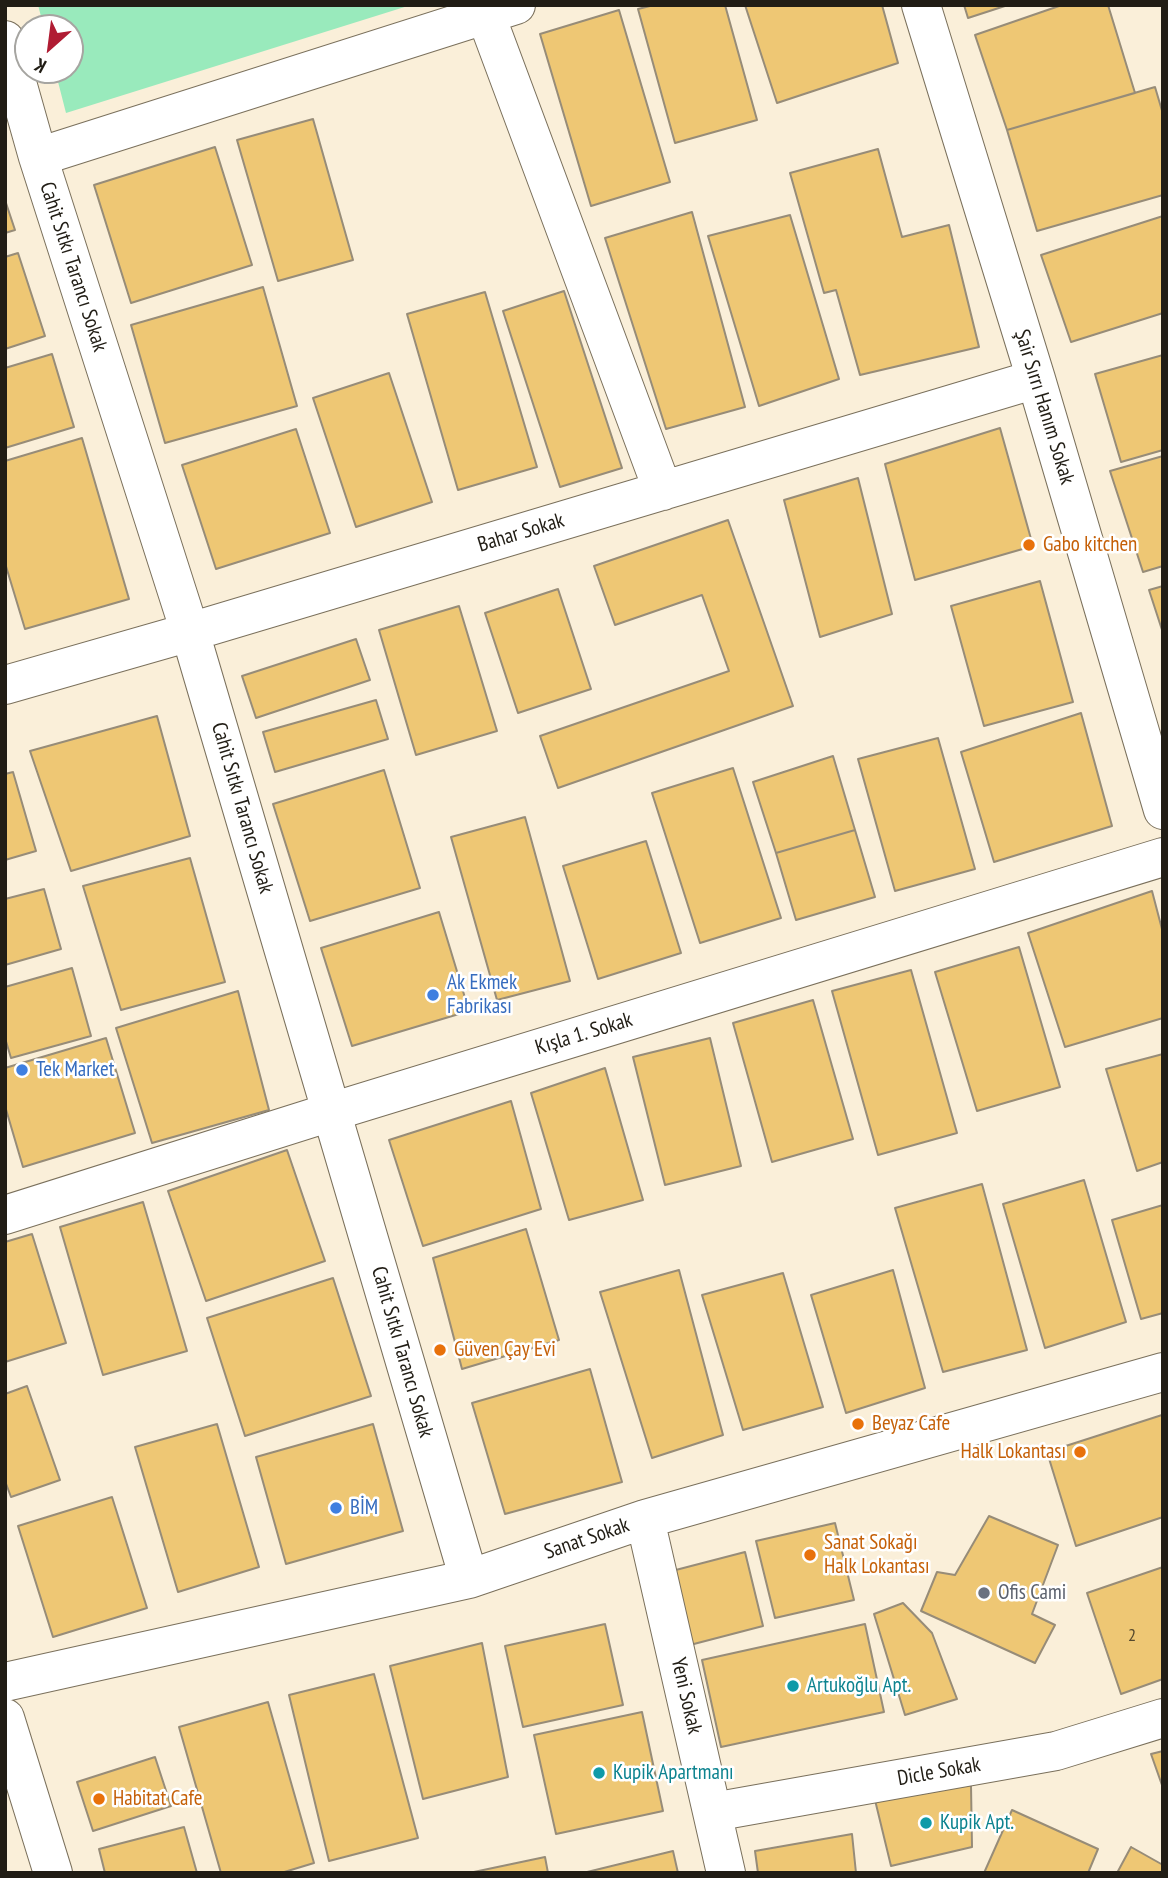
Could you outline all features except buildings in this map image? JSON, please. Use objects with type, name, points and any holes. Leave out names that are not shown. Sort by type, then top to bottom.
[{"type":"street","name":"Şair Sırrı Hanım Sokak","points":[[921,5],[1036,379],[1163,810]]},
{"type":"street","points":[[38,157],[494,8],[663,491]]},
{"type":"street","name":"Cahit Sıtkı Tarancı Sokak","points":[[5,40],[38,157],[190,632],[469,1579]]},
{"type":"street","name":"Bahar Sokak","points":[[5,685],[1036,379]]},
{"type":"street","name":"Kışla 1. Sokak","points":[[5,1215],[331,1112],[1163,857]]},
{"type":"street","name":"Sanat Sokak","points":[[5,1682],[469,1579],[645,1520],[1163,1372]]},
{"type":"street","name":"Yeni Sokak","points":[[645,1520],[726,1873]]},
{"type":"street","points":[[5,1718],[53,1873]]},
{"type":"street","name":"Dicle Sokak","points":[[713,1812],[1056,1751],[1163,1718]]},
{"type":"green space","points":[[38,5],[411,5],[66,113],[59,84],[84,84],[84,14],[40,14]]},
{"type":"place","name":"Gabo kitchen","points":[[1029,545]]},
{"type":"place","name":"Ak Ekmek Fabrikası","points":[[433,995]]},
{"type":"place","name":"Tek Market","points":[[22,1070]]},
{"type":"place","name":"Güven Çay Evi","points":[[440,1350]]},
{"type":"place","name":"Beyaz Cafe","points":[[858,1424]]},
{"type":"place","name":"Halk Lokantası","points":[[1080,1452]]},
{"type":"place","name":"BİM","points":[[336,1508]]},
{"type":"place","name":"Sanat Sokağı Halk Lokantası","points":[[810,1555]]},
{"type":"place","name":"Ofis Cami","points":[[984,1593]]},
{"type":"place","name":"Artukoğlu Apt.","points":[[793,1686]]},
{"type":"place","name":"Kupik Apartmanı","points":[[599,1773]]},
{"type":"place","name":"Habitat Cafe","points":[[99,1799]]},
{"type":"place","name":"Kupik Apt.","points":[[926,1823]]}]
